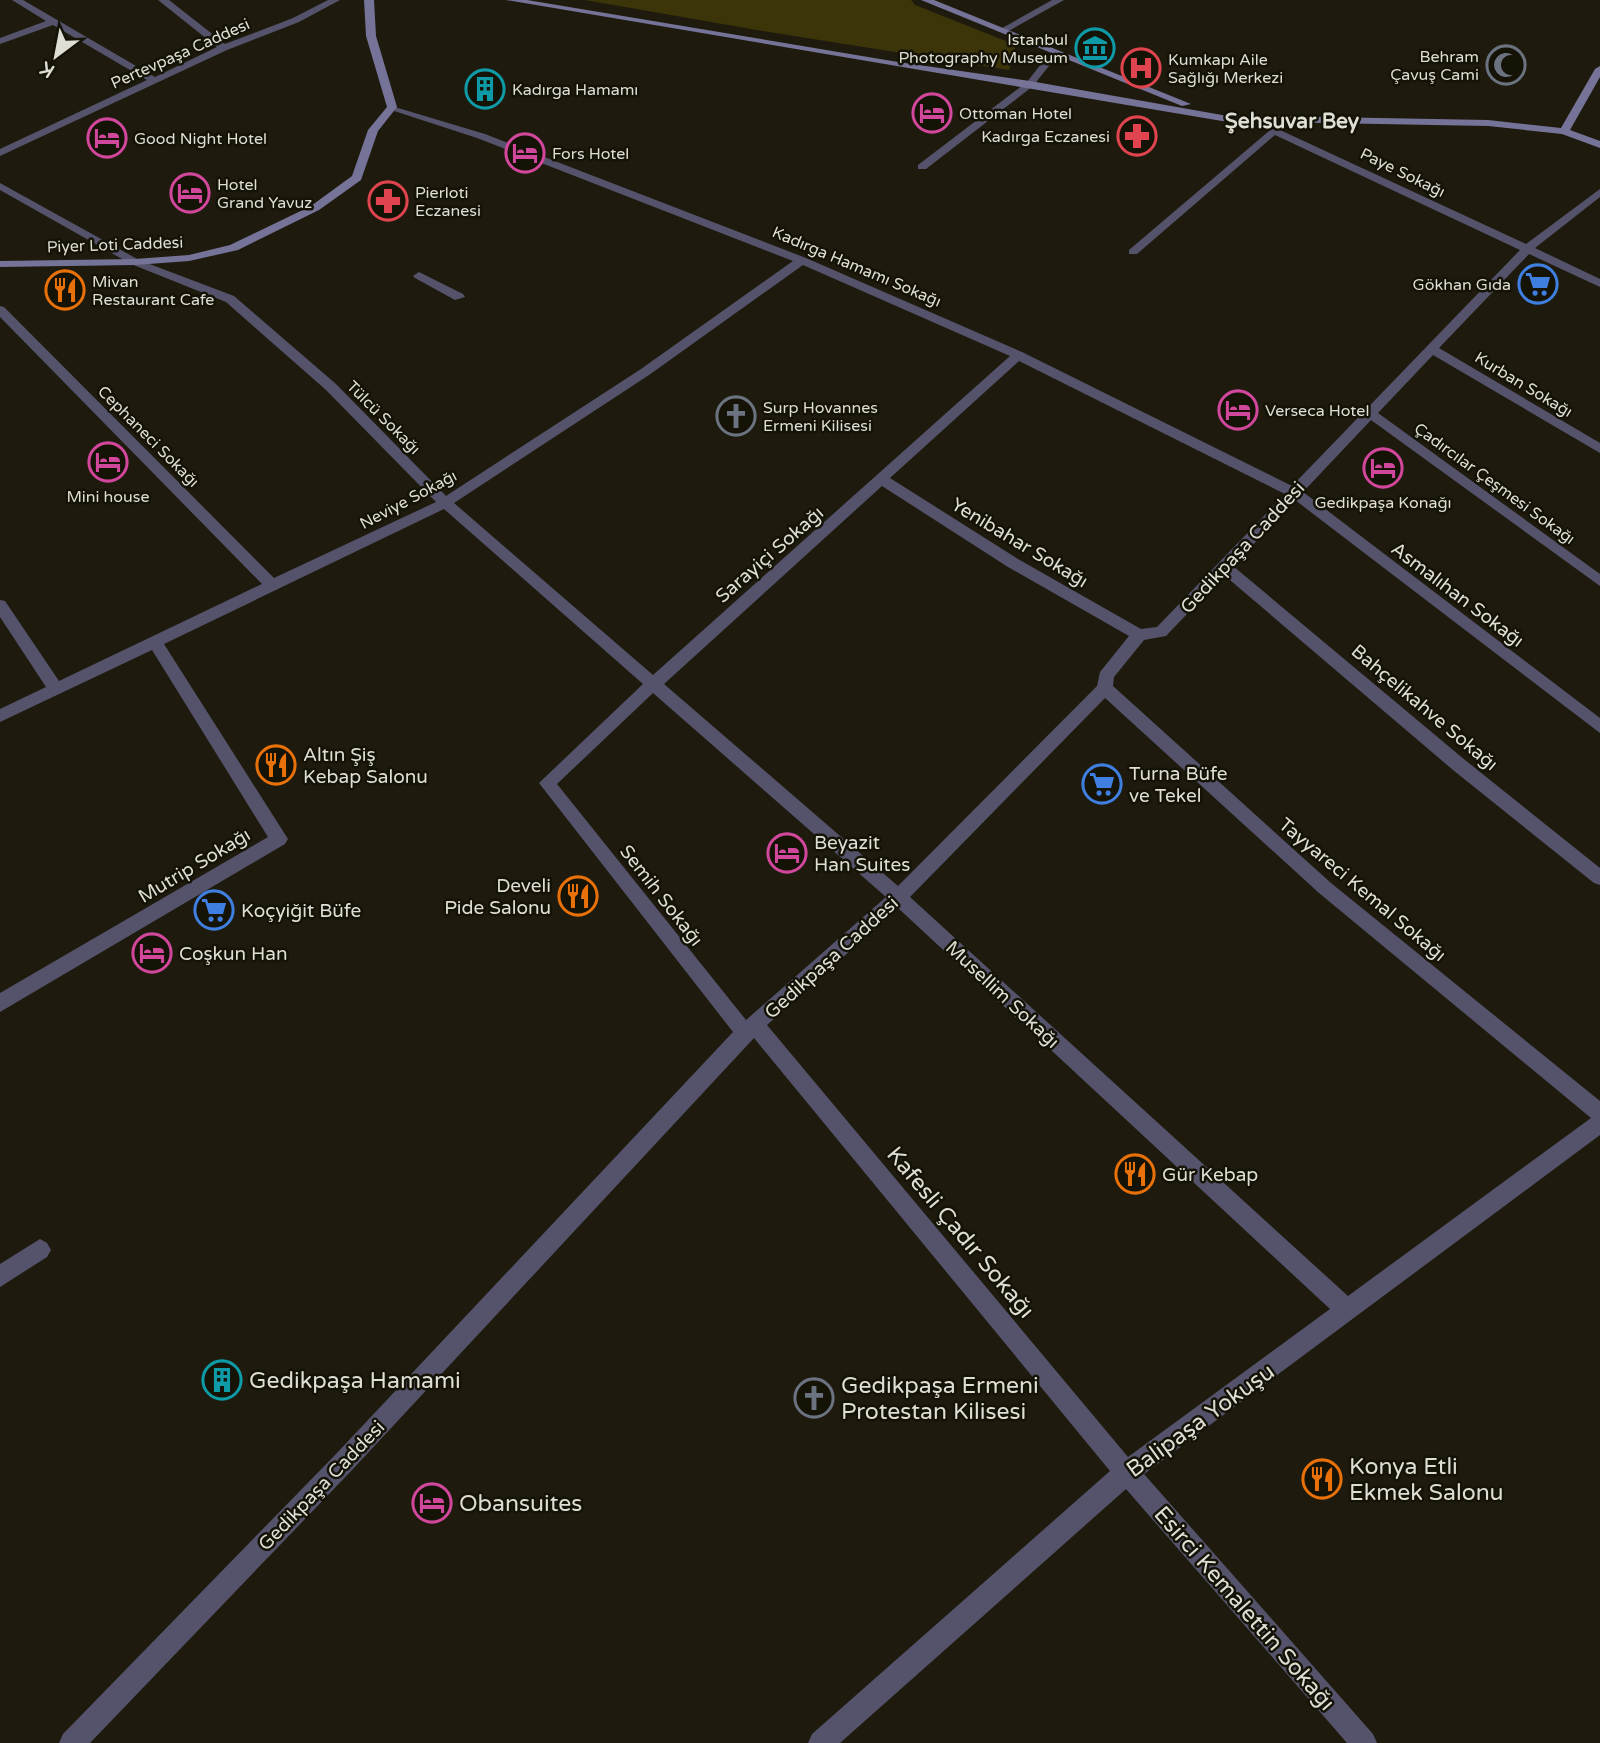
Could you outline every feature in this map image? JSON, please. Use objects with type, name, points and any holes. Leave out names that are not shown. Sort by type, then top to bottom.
[{"type":"main road","points":[[369,0],[371,36],[392,107]]},
{"type":"main road","points":[[511,0],[898,65],[1030,84],[1222,118],[1488,123],[1564,131],[1600,145]]},
{"type":"main road","points":[[926,0],[1222,118]]},
{"type":"main road","points":[[1564,131],[1598,81],[1600,69]]},
{"type":"main road","name":"Piyer Loti Caddesi","points":[[0,264],[135,262],[188,258],[234,248],[315,208],[357,178],[373,130],[392,107]]},
{"type":"street","points":[[17,0],[155,81]]},
{"type":"street","points":[[163,0],[224,48]]},
{"type":"street","name":"Pertevpaşa Caddesi","points":[[0,153],[224,48],[296,20],[335,0]]},
{"type":"street","points":[[1002,31],[1059,0]]},
{"type":"street","points":[[0,41],[52,22]]},
{"type":"street","points":[[922,167],[1030,84],[1055,52]]},
{"type":"street","name":"Kadırga Hamamı Sokağı","points":[[392,107],[481,136],[802,260],[1018,355],[1293,492]]},
{"type":"street","points":[[1133,252],[1276,131],[1284,121]]},
{"type":"street","name":"Paye Sokağı","points":[[1276,131],[1600,283]]},
{"type":"street","name":"Tülcü Sokağı","points":[[0,186],[135,262],[230,299],[331,387],[445,503],[653,682]]},
{"type":"street","name":"Gedikpaşa Caddesi","points":[[72,1743],[344,1462],[750,1029],[898,897],[1105,688],[1107,676],[1139,635],[1161,632],[1527,249],[1600,192]]},
{"type":"street","name":"Neviye Sokağı","points":[[0,716],[445,503],[645,372],[802,260]]},
{"type":"street","points":[[419,276],[459,297]]},
{"type":"street","name":"Cephaneci Sokağı","points":[[0,310],[273,586]]},
{"type":"street","name":"Kurban Sokağı","points":[[1431,349],[1600,449]]},
{"type":"street","name":"Sarayiçi Sokağı","points":[[547,783],[653,682],[883,480],[1018,355]]},
{"type":"street","name":"Çadırcılar Çeşmesi Sokağı","points":[[1370,413],[1600,581]]},
{"type":"street","name":"Yenibahar Sokağı","points":[[883,480],[1013,563],[1139,635]]},
{"type":"street","name":"Asmalıhan Sokağı","points":[[1293,492],[1600,727]]},
{"type":"street","name":"Bahçelikahve Sokağı","points":[[1224,566],[1459,765],[1600,878]]},
{"type":"street","points":[[0,605],[56,689]]},
{"type":"street","name":"Mutrip Sokağı","points":[[0,1003],[279,839],[155,640]]},
{"type":"street","name":"Musellim Sokağı","points":[[653,682],[898,897],[1348,1311]]},
{"type":"street","name":"Tayyareci Kemal Sokağı","points":[[1105,688],[1325,888],[1600,1113]]},
{"type":"street","name":"Semih Sokağı","points":[[547,783],[750,1029]]},
{"type":"street","name":"Kafesli Çadır Sokağı","points":[[750,1029],[1126,1472]]},
{"type":"street","name":"Balipaşa Yokuşu","points":[[821,1743],[1126,1472],[1600,1123]]},
{"type":"street","points":[[0,1276],[40,1250]]},
{"type":"street","name":"Esirci Kemalettin Sokağı","points":[[1126,1472],[1364,1743]]},
{"type":"shaded area","points":[[585,0],[911,0],[915,5],[1016,45],[1009,70]]},
{"type":"place","name":"Istanbul Photography Museum","points":[[1095,48]]},
{"type":"place","name":"Behram Çavuş Cami","points":[[1506,65]]},
{"type":"place","name":"Kumkapı Aile Sağlığı Merkezi","points":[[1141,68]]},
{"type":"place","name":"Kadırga Hamamı","points":[[485,89]]},
{"type":"place","name":"Ottoman Hotel","points":[[932,113]]},
{"type":"place","name":"Kadırga Eczanesi","points":[[1137,136]]},
{"type":"place","name":"Good Night Hotel","points":[[107,138]]},
{"type":"place","name":"Fors Hotel","points":[[525,153]]},
{"type":"place","name":"Hotel Grand Yavuz","points":[[190,193]]},
{"type":"place","name":"Pierloti Eczanesi","points":[[388,201]]},
{"type":"place","name":"Gökhan Gıda","points":[[1538,284]]},
{"type":"place","name":"Mivan Restaurant Cafe","points":[[65,290]]},
{"type":"place","name":"Verseca Hotel","points":[[1238,410]]},
{"type":"place","name":"Surp Hovannes Ermeni Kilisesi","points":[[736,416]]},
{"type":"place","name":"Mini house","points":[[108,462]]},
{"type":"place","name":"Gedikpaşa Konağı","points":[[1383,468]]},
{"type":"place","name":"Altın Şiş Kebap Salonu","points":[[276,765]]},
{"type":"place","name":"Turna Büfe ve Tekel","points":[[1102,784]]},
{"type":"place","name":"Beyazit Han Suites","points":[[787,853]]},
{"type":"place","name":"Develi Pide Salonu","points":[[578,896]]},
{"type":"place","name":"Koçyiğit Büfe","points":[[214,910]]},
{"type":"place","name":"Coşkun Han","points":[[152,953]]},
{"type":"place","name":"Gür Kebap","points":[[1135,1174]]},
{"type":"place","name":"Gedikpaşa Hamami","points":[[222,1380]]},
{"type":"place","name":"Gedikpaşa Ermeni Protestan Kilisesi","points":[[814,1398]]},
{"type":"place","name":"Konya Etli Ekmek Salonu","points":[[1322,1479]]},
{"type":"place","name":"Obansuites","points":[[432,1503]]},
{"type":"district","name":"Şehsuvar Bey","points":[[1292,121]]}]
